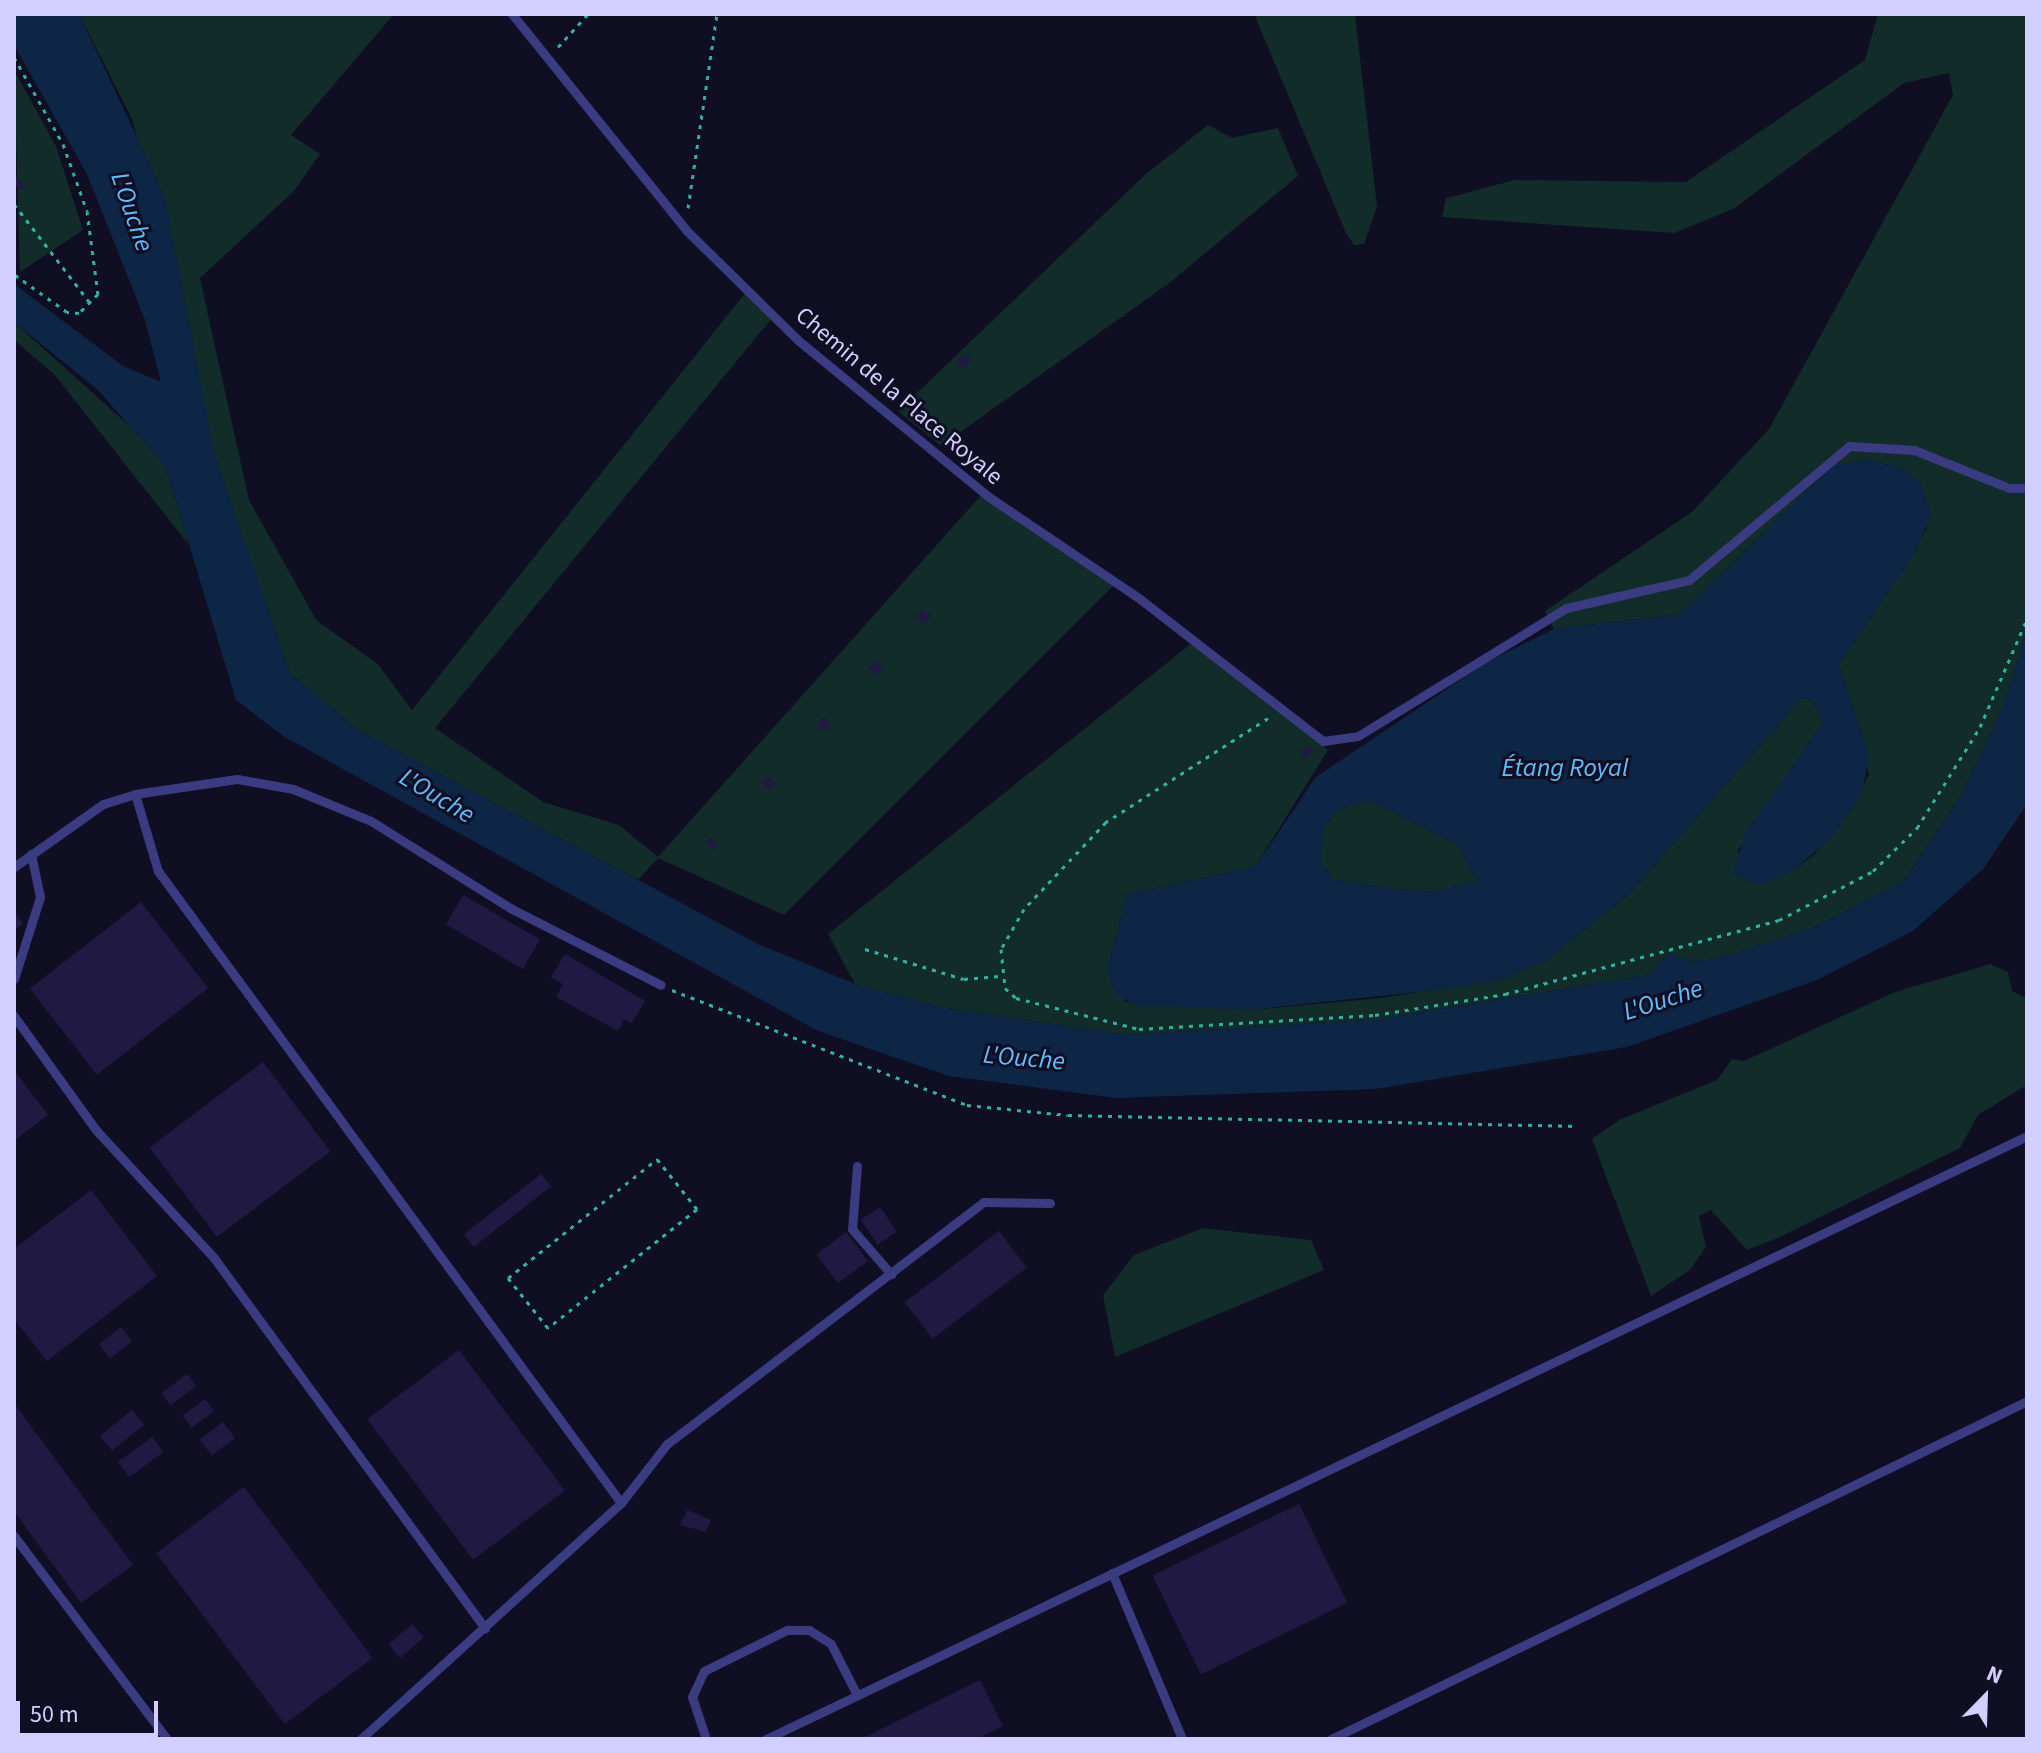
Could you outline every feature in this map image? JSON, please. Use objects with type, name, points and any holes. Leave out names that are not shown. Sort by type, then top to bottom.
[{"type":"lane","name":"Chemin de la Place Royale","points":[[512,14],[686,230],[890,419],[1323,741],[1358,736],[1566,608],[1689,580],[1849,446],[1914,450],[2009,488],[2027,488]]},
{"type":"lane","points":[[14,867],[103,804],[135,794],[237,779],[293,789],[371,821],[510,908],[661,985]]},
{"type":"lane","points":[[135,794],[158,871],[621,1503]]},
{"type":"lane","points":[[14,979],[40,897],[39,865],[31,854]]},
{"type":"lane","points":[[14,1016],[96,1130],[214,1258],[485,1628]]},
{"type":"lane","points":[[766,1739],[2027,1136]]},
{"type":"lane","points":[[857,1166],[852,1229],[891,1274]]},
{"type":"lane","points":[[361,1739],[621,1503],[667,1444],[983,1202],[1050,1203]]},
{"type":"lane","points":[[1331,1739],[2027,1401]]},
{"type":"lane","points":[[14,1536],[167,1739]]},
{"type":"lane","points":[[1112,1573],[1182,1739]]},
{"type":"lane","points":[[706,1739],[692,1697],[704,1671],[787,1630],[809,1630],[831,1644],[857,1695]]},
{"type":"path","points":[[547,59],[588,14]]},
{"type":"path","points":[[686,230],[717,14]]},
{"type":"path","points":[[14,57],[63,144],[87,211],[98,270],[91,304]]},
{"type":"path","points":[[14,204],[91,304]]},
{"type":"path","points":[[14,274],[67,312],[91,304]]},
{"type":"path","points":[[1279,706],[1106,822],[1007,930],[1002,976],[1016,998],[1038,1007],[1139,1029],[1308,1020],[1505,994],[1779,920],[1873,871],[1917,828],[1980,727],[2027,619]]},
{"type":"path","points":[[865,949],[964,979],[1002,976]]},
{"type":"path","points":[[661,985],[967,1105],[1052,1114],[1578,1126]]},
{"type":"path","points":[[657,1159],[697,1209],[624,1268],[548,1328],[508,1278],[657,1159]]},
{"type":"green space","points":[[79,14],[394,14],[291,135],[320,154],[294,191],[200,278],[249,500],[317,621],[378,664],[412,710],[746,292],[772,318],[435,728],[543,802],[619,825],[658,857],[983,493],[1114,585],[784,915],[658,858],[638,880],[358,730],[290,673],[281,656],[214,452],[132,119]]},
{"type":"green space","points":[[1254,14],[1355,14],[1377,207],[1364,244],[1354,245],[1346,233]]},
{"type":"green space","points":[[1878,14],[2027,14],[2027,629],[2004,705],[1961,796],[1904,881],[1809,930],[1719,958],[1692,962],[1669,953],[1649,975],[1380,1019],[1126,1035],[940,1007],[855,984],[828,934],[1193,642],[1328,750],[1255,867],[1127,894],[1107,971],[1126,1002],[1250,1010],[1381,998],[1501,980],[1545,961],[1628,895],[1802,698],[1812,700],[1823,723],[1737,852],[1795,869],[1814,855],[1849,813],[1869,774],[1839,664],[1927,528],[1902,468],[1866,460],[1832,466],[1681,614],[1554,629],[1545,611],[1692,512],[1769,429],[1953,95],[1949,73],[1904,83],[1733,209],[1674,233],[1442,217],[1446,198],[1515,180],[1686,182],[1865,60]]},
{"type":"green space","points":[[14,70],[56,146],[83,230],[20,272]]},
{"type":"green space","points":[[1208,125],[1232,138],[1278,128],[1298,176],[1168,284],[941,446],[898,411],[1146,174]]},
{"type":"green space","points":[[14,322],[146,441],[166,468],[189,545],[54,374],[14,340]]},
{"type":"green space","points":[[1370,800],[1458,845],[1477,882],[1428,893],[1333,880],[1320,860],[1324,826],[1340,809]]},
{"type":"green space","points":[[1990,964],[2008,972],[2012,991],[2027,999],[2027,1085],[1978,1115],[1960,1148],[1780,1237],[1747,1250],[1711,1210],[1699,1216],[1706,1247],[1690,1270],[1651,1296],[1592,1139],[1619,1120],[1717,1080],[1732,1059],[1744,1061],[1895,992]]},
{"type":"green space","points":[[1203,1228],[1311,1240],[1324,1270],[1115,1357],[1103,1295],[1134,1255]]},
{"type":"water","name":"L'Ouche","points":[[14,14],[79,14],[165,197],[214,452],[290,673],[358,730],[758,944],[855,984],[940,1007],[1126,1035],[1380,1019],[1649,975],[1669,953],[1692,962],[1719,958],[1809,930],[1904,881],[1961,796],[2004,705],[2027,629],[2027,804],[1983,869],[1913,931],[1817,980],[1627,1047],[1376,1089],[1116,1098],[949,1076],[818,1031],[283,736],[236,700],[166,468],[98,390],[14,322],[14,284],[123,366],[161,382],[145,320],[87,174],[14,45]]},
{"type":"water","name":"Étang Royal","points":[[1866,460],[1902,468],[1920,482],[1931,515],[1914,555],[1839,664],[1869,755],[1862,794],[1832,837],[1795,869],[1761,885],[1732,875],[1746,832],[1823,723],[1812,700],[1802,698],[1628,895],[1545,961],[1502,980],[1250,1010],[1137,1005],[1117,996],[1107,971],[1127,894],[1255,867],[1316,777],[1487,662],[1554,629],[1681,614],[1832,466]],"holes":[[[1370,800],[1458,845],[1477,882],[1428,893],[1333,880],[1321,860],[1324,826],[1340,809]]]},
{"type":"building","points":[[16,176],[25,187],[20,191],[14,183]]},
{"type":"building","points":[[968,354],[972,358],[963,368],[956,361]]},
{"type":"building","points":[[923,609],[931,616],[925,624],[916,617]]},
{"type":"building","points":[[875,660],[883,667],[876,676],[868,668]]},
{"type":"building","points":[[823,717],[831,724],[825,732],[816,725]]},
{"type":"building","points":[[1308,745],[1314,751],[1303,759],[1301,750]]},
{"type":"building","points":[[768,776],[776,783],[770,791],[761,784]]},
{"type":"building","points":[[710,838],[718,845],[714,850],[706,843]]},
{"type":"building","points":[[463,895],[540,940],[523,969],[446,924]]},
{"type":"building","points":[[141,902],[208,988],[97,1075],[30,989]]},
{"type":"building","points":[[14,911],[23,924],[14,930]]},
{"type":"building","points":[[565,954],[645,1001],[632,1023],[624,1019],[618,1031],[556,997],[563,984],[551,977]]},
{"type":"building","points":[[263,1062],[330,1151],[217,1237],[150,1147]]},
{"type":"building","points":[[14,1070],[48,1115],[14,1141]]},
{"type":"building","points":[[541,1174],[551,1187],[474,1247],[464,1234]]},
{"type":"building","points":[[91,1190],[157,1276],[47,1361],[14,1319],[14,1249]]},
{"type":"building","points":[[880,1207],[897,1232],[878,1245],[861,1220]]},
{"type":"building","points":[[999,1231],[1027,1268],[932,1339],[905,1302]]},
{"type":"building","points":[[846,1232],[868,1261],[838,1283],[816,1254]]},
{"type":"building","points":[[121,1327],[132,1341],[110,1358],[99,1344]]},
{"type":"building","points":[[459,1350],[565,1491],[473,1560],[367,1419]]},
{"type":"building","points":[[187,1374],[196,1386],[170,1405],[161,1393]]},
{"type":"building","points":[[205,1399],[214,1411],[192,1428],[183,1416]]},
{"type":"building","points":[[14,1403],[133,1565],[81,1603],[14,1511]]},
{"type":"building","points":[[132,1410],[144,1425],[112,1451],[100,1436]]},
{"type":"building","points":[[223,1422],[235,1438],[212,1455],[200,1439]]},
{"type":"building","points":[[152,1437],[163,1452],[129,1477],[118,1462]]},
{"type":"building","points":[[244,1487],[373,1658],[285,1724],[156,1553]]},
{"type":"building","points":[[1299,1504],[1347,1603],[1201,1674],[1152,1575]]},
{"type":"building","points":[[687,1510],[711,1520],[706,1532],[680,1525]]},
{"type":"building","points":[[412,1624],[424,1638],[400,1658],[389,1644]]},
{"type":"building","points":[[980,1680],[1003,1726],[977,1739],[861,1739]]}]
